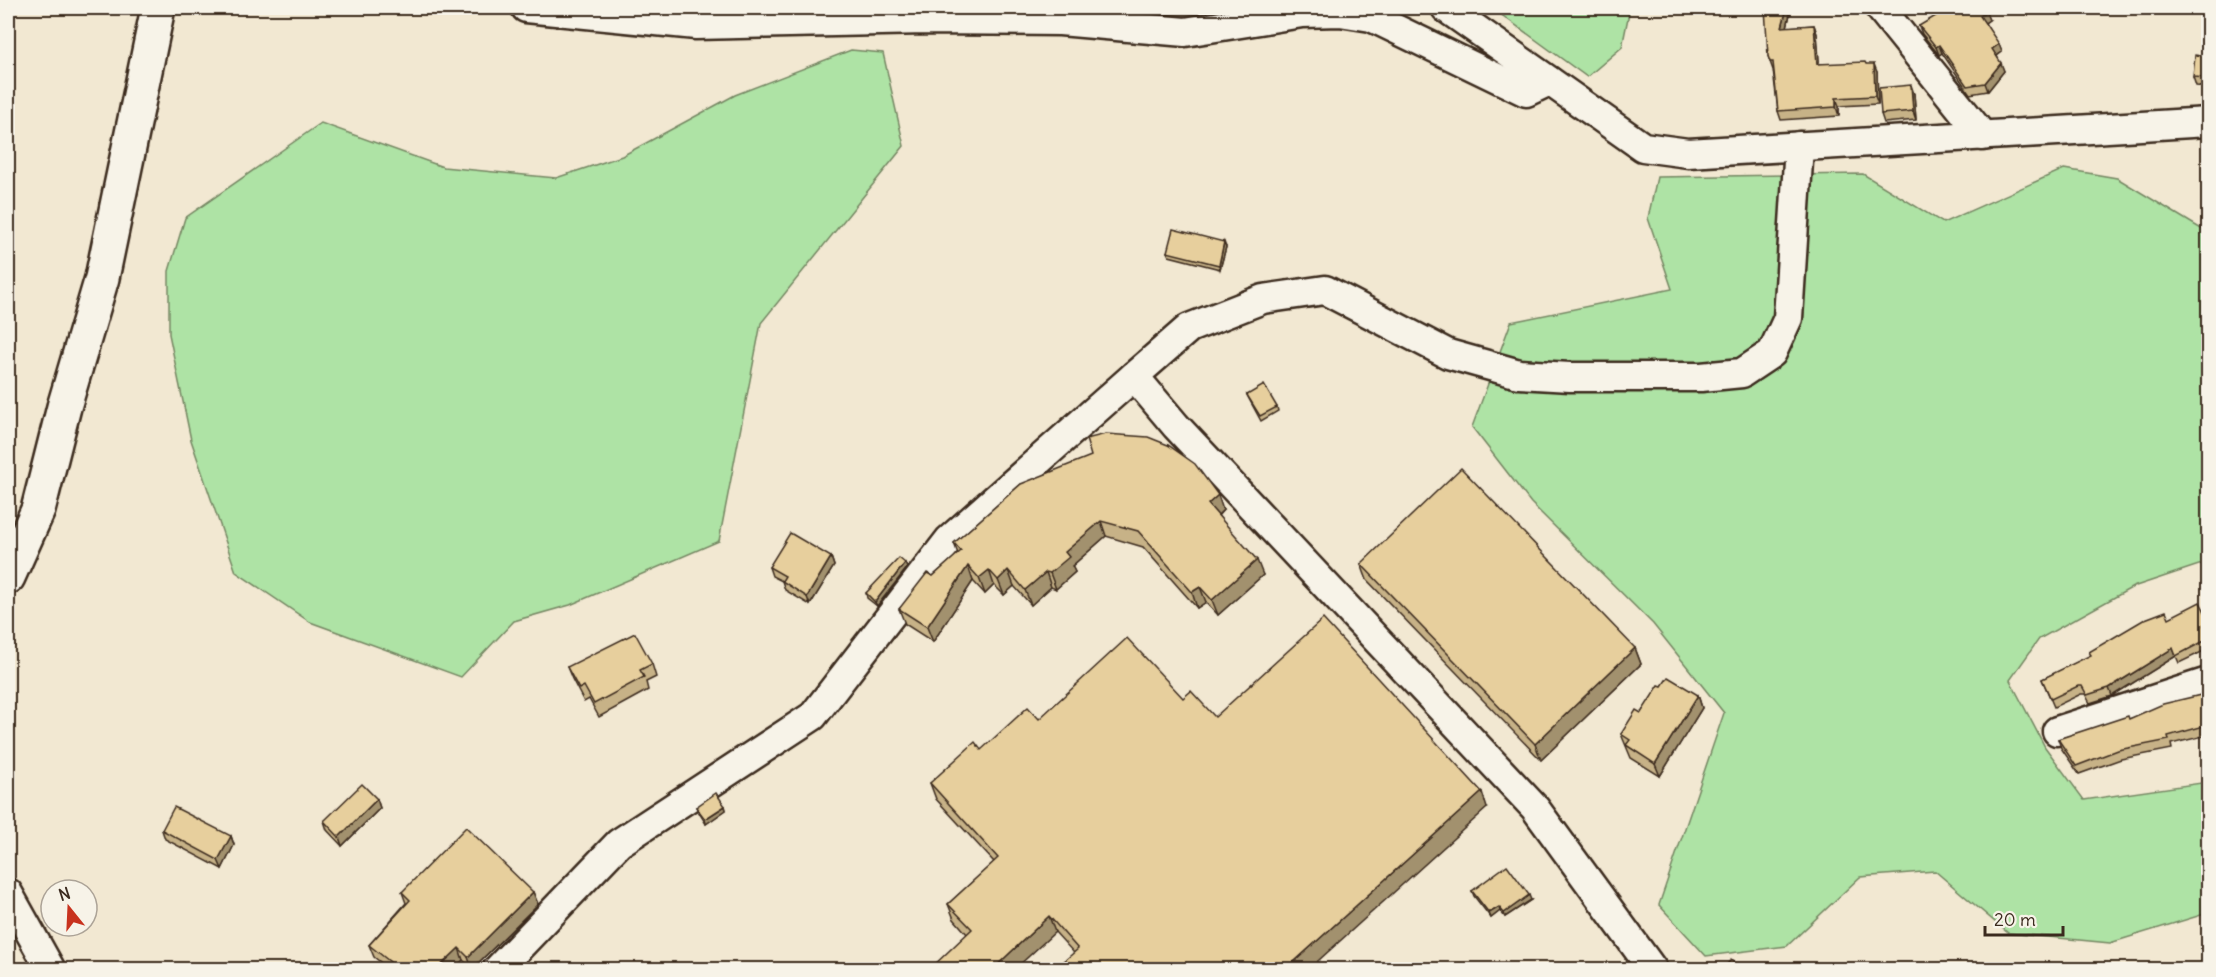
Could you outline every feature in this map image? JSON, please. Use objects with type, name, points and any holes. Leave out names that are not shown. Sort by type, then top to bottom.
[{"type":"street","points":[[8,577],[38,510],[102,278],[158,8]]},
{"type":"street","points":[[526,8],[696,25],[1049,21],[1185,32],[1302,13],[1340,12],[1371,17],[1526,92],[1549,81]]},
{"type":"street","points":[[1446,8],[1643,147],[1688,153],[2208,122]]},
{"type":"street","points":[[1880,8],[1983,136]]},
{"type":"street","points":[[497,969],[618,843],[813,716],[949,540],[1189,328],[1263,299],[1325,290],[1448,354],[1519,374],[1570,377],[1701,377],[1742,373],[1772,353],[1788,318],[1799,146]]},
{"type":"street","points":[[1134,376],[1176,426],[1535,808],[1653,969]]},
{"type":"street","points":[[2057,731],[2208,682]]},
{"type":"street","points":[[8,893],[51,969]]},
{"type":"green space","points":[[1492,8],[1630,8],[1622,47],[1587,77]]},
{"type":"green space","points":[[851,50],[883,53],[904,146],[761,323],[719,541],[570,605],[514,621],[461,677],[310,622],[236,572],[191,440],[169,334],[169,271],[185,218],[321,123],[443,167],[556,178],[622,156],[735,95]]},
{"type":"green space","points":[[2064,169],[2117,178],[2208,233],[2208,562],[2133,587],[2039,639],[2010,680],[2045,747],[2084,800],[2208,782],[2208,913],[2110,943],[2008,933],[1935,871],[1860,877],[1787,946],[1706,956],[1659,905],[1724,713],[1653,624],[1531,503],[1472,427],[1511,322],[1672,289],[1648,218],[1657,177],[1863,174],[1943,223]]},
{"type":"building","points":[[1765,8],[1787,8],[1782,27],[1814,25],[1817,64],[1865,62],[1874,64],[1875,96],[1836,98],[1836,107],[1778,111],[1773,62],[1770,62],[1768,56]]},
{"type":"building","points":[[1949,8],[1983,8],[1986,12],[1980,16],[1999,44],[1992,49],[2001,63],[1985,83],[1967,86],[1939,45],[1936,47],[1919,26]]},
{"type":"building","points":[[2203,45],[2208,45],[2208,78],[2193,77],[2195,55],[2202,56]]},
{"type":"building","points":[[1911,85],[1913,111],[1881,114],[1879,88]]},
{"type":"building","points":[[1173,229],[1224,242],[1219,265],[1167,252]]},
{"type":"building","points":[[8,280],[13,282],[8,299]]},
{"type":"building","points":[[1264,385],[1277,407],[1260,416],[1247,395]]},
{"type":"building","points":[[1106,434],[1148,437],[1168,445],[1195,464],[1218,495],[1208,504],[1257,560],[1212,600],[1200,587],[1192,592],[1138,531],[1101,521],[1065,552],[1069,557],[1050,573],[1046,572],[1025,590],[1008,570],[998,580],[989,570],[979,578],[968,566],[927,627],[899,609],[927,573],[933,576],[961,551],[954,543],[1021,484],[1091,456],[1086,439]]},
{"type":"building","points":[[1461,468],[1635,648],[1535,744],[1361,564]]},
{"type":"building","points":[[790,533],[831,557],[807,597],[782,581],[785,576],[769,567]]},
{"type":"building","points":[[899,558],[905,563],[875,602],[866,593]]},
{"type":"building","points":[[2200,602],[2208,618],[2208,623],[2204,625],[2208,639],[2176,656],[2173,648],[2109,688],[2087,695],[2082,686],[2078,686],[2051,699],[2042,679],[2091,655],[2089,652],[2145,619],[2166,611],[2169,618]]},
{"type":"building","points":[[1323,619],[1482,792],[1286,969],[1055,969],[1078,949],[1049,916],[993,969],[930,969],[972,929],[948,904],[998,858],[930,783],[975,742],[981,750],[1028,707],[1039,719],[1127,638],[1183,698],[1191,691],[1215,717]]},
{"type":"building","points":[[635,633],[652,664],[640,670],[644,677],[594,704],[584,686],[579,689],[567,667]]},
{"type":"building","points":[[1668,677],[1698,695],[1655,764],[1626,745],[1630,740],[1621,734],[1636,710],[1641,713],[1659,685],[1662,686]]},
{"type":"building","points":[[2205,694],[2208,701],[2208,725],[2168,736],[2169,740],[2118,750],[2076,766],[2058,739],[2128,716],[2129,719],[2163,704]]},
{"type":"building","points":[[362,784],[377,799],[339,837],[324,821]]},
{"type":"building","points":[[716,793],[725,806],[705,819],[696,807]]},
{"type":"building","points":[[174,807],[231,836],[218,860],[162,830]]},
{"type":"building","points":[[466,827],[533,892],[468,957],[459,948],[437,969],[399,969],[369,945],[410,900],[402,892]]},
{"type":"building","points":[[1507,865],[1529,895],[1504,913],[1499,907],[1489,913],[1472,891]]},
{"type":"building","points":[[1731,960],[1740,969],[1722,969]]}]
